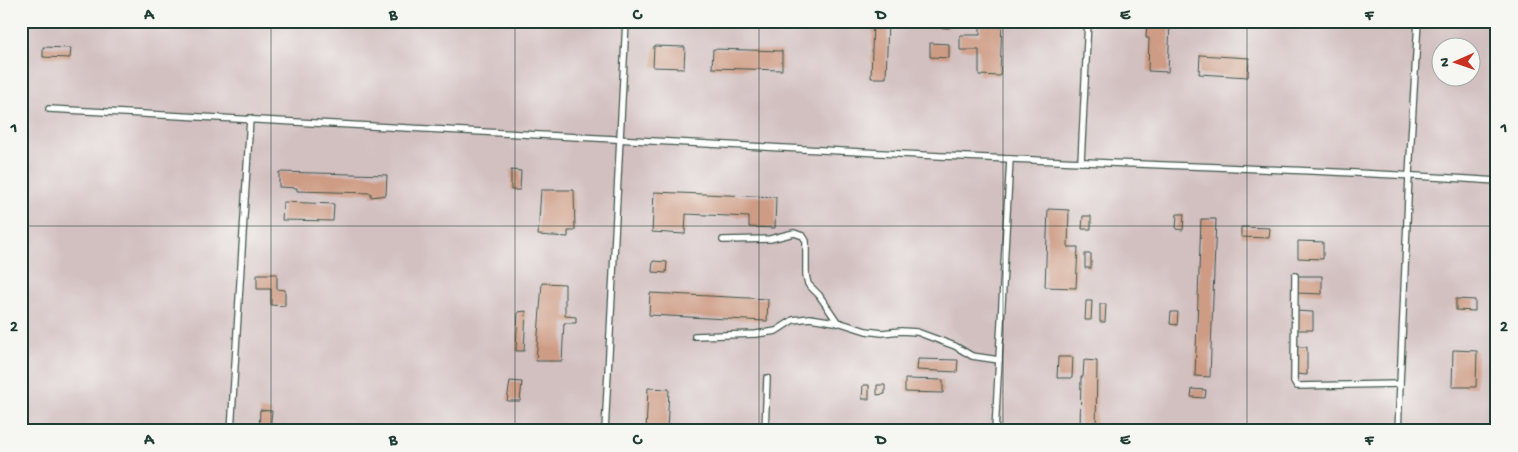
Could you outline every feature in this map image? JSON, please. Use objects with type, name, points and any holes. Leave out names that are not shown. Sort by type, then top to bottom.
[{"type":"lane","points":[[605,431],[626,21]]},
{"type":"lane","points":[[1081,162],[1088,21]]},
{"type":"lane","points":[[1398,431],[1418,21]]},
{"type":"lane","points":[[49,110],[250,118],[620,140],[1497,181]]},
{"type":"lane","points":[[231,431],[250,118]]},
{"type":"lane","points":[[995,431],[1010,159]]},
{"type":"lane","points":[[723,240],[770,240],[794,233],[803,236],[806,241],[806,275],[808,284],[819,295],[838,323]]},
{"type":"lane","points":[[1295,276],[1294,381],[1297,386],[1400,384]]},
{"type":"lane","points":[[694,336],[756,334],[776,331],[793,320],[810,318],[838,323],[866,332],[918,332],[955,346],[972,356],[999,360]]},
{"type":"lane","points":[[765,431],[767,378]]},
{"type":"shaded area","points":[[21,21],[1497,21],[1497,431],[21,431]]},
{"type":"building","points":[[873,21],[888,21],[886,78],[871,78]]},
{"type":"building","points":[[931,21],[949,21],[949,28],[931,27]]},
{"type":"building","points":[[980,21],[1002,21],[1000,76],[979,75],[979,50],[960,50],[960,35],[980,35]]},
{"type":"building","points":[[1147,21],[1170,21],[1168,72],[1148,71],[1149,38],[1146,38]]},
{"type":"building","points":[[930,43],[949,44],[949,58],[930,57]]},
{"type":"building","points":[[654,46],[685,47],[684,68],[653,67]]},
{"type":"building","points":[[43,47],[71,48],[70,58],[43,57]]},
{"type":"building","points":[[713,49],[782,51],[782,70],[712,68]]},
{"type":"building","points":[[1200,55],[1249,58],[1248,77],[1199,74]]},
{"type":"building","points":[[511,170],[521,171],[520,190],[511,190]]},
{"type":"building","points":[[279,172],[387,175],[386,195],[371,197],[371,193],[297,191],[297,188],[279,187]]},
{"type":"building","points":[[541,190],[574,190],[575,231],[568,231],[568,237],[538,235]]},
{"type":"building","points":[[654,192],[776,197],[775,228],[749,227],[749,217],[686,214],[685,234],[652,232]]},
{"type":"building","points":[[283,202],[334,204],[333,221],[282,220]]},
{"type":"building","points":[[1048,209],[1069,210],[1068,247],[1078,247],[1076,288],[1045,287]]},
{"type":"building","points":[[1177,214],[1184,214],[1183,230],[1176,229]]},
{"type":"building","points":[[1083,216],[1091,216],[1091,229],[1082,229]]},
{"type":"building","points":[[1201,219],[1216,219],[1210,377],[1195,376]]},
{"type":"building","points":[[1241,227],[1270,228],[1269,238],[1241,237]]},
{"type":"building","points":[[1298,241],[1323,242],[1323,259],[1298,258]]},
{"type":"building","points":[[1085,254],[1091,254],[1091,268],[1085,268]]},
{"type":"building","points":[[653,261],[667,262],[666,273],[652,272]]},
{"type":"building","points":[[257,274],[277,274],[277,289],[285,290],[285,306],[271,305],[271,289],[257,289]]},
{"type":"building","points":[[1297,276],[1322,276],[1322,294],[1297,293]]},
{"type":"building","points":[[542,283],[565,284],[565,316],[576,317],[576,323],[564,323],[562,361],[536,361]]},
{"type":"building","points":[[650,293],[768,299],[767,321],[649,315]]},
{"type":"building","points":[[1456,299],[1475,300],[1475,311],[1456,310]]},
{"type":"building","points":[[1086,301],[1092,301],[1091,320],[1085,320]]},
{"type":"building","points":[[1100,304],[1106,304],[1105,322],[1100,322]]},
{"type":"building","points":[[526,311],[524,351],[516,351],[518,312]]},
{"type":"building","points":[[1295,311],[1313,312],[1313,330],[1295,330]]},
{"type":"building","points":[[1171,312],[1178,312],[1177,325],[1170,324]]},
{"type":"building","points":[[1296,347],[1307,347],[1307,375],[1296,374]]},
{"type":"building","points":[[1453,350],[1477,351],[1476,387],[1452,387]]},
{"type":"building","points":[[1495,355],[1497,355],[1497,388],[1493,388]]},
{"type":"building","points":[[1058,357],[1073,357],[1072,378],[1057,378]]},
{"type":"building","points":[[918,359],[958,360],[957,372],[917,370]]},
{"type":"building","points":[[1084,360],[1097,361],[1096,431],[1080,431],[1081,377],[1083,377]]},
{"type":"building","points":[[905,379],[943,380],[943,393],[905,392]]},
{"type":"building","points":[[510,381],[522,382],[520,401],[507,401]]},
{"type":"building","points":[[863,385],[869,385],[869,399],[862,399]]},
{"type":"building","points":[[877,385],[885,385],[885,394],[877,395]]},
{"type":"building","points":[[648,388],[669,389],[667,431],[646,431]]},
{"type":"building","points":[[1192,389],[1206,390],[1205,398],[1191,397]]},
{"type":"building","points":[[260,410],[272,411],[270,431],[259,431]]}]
